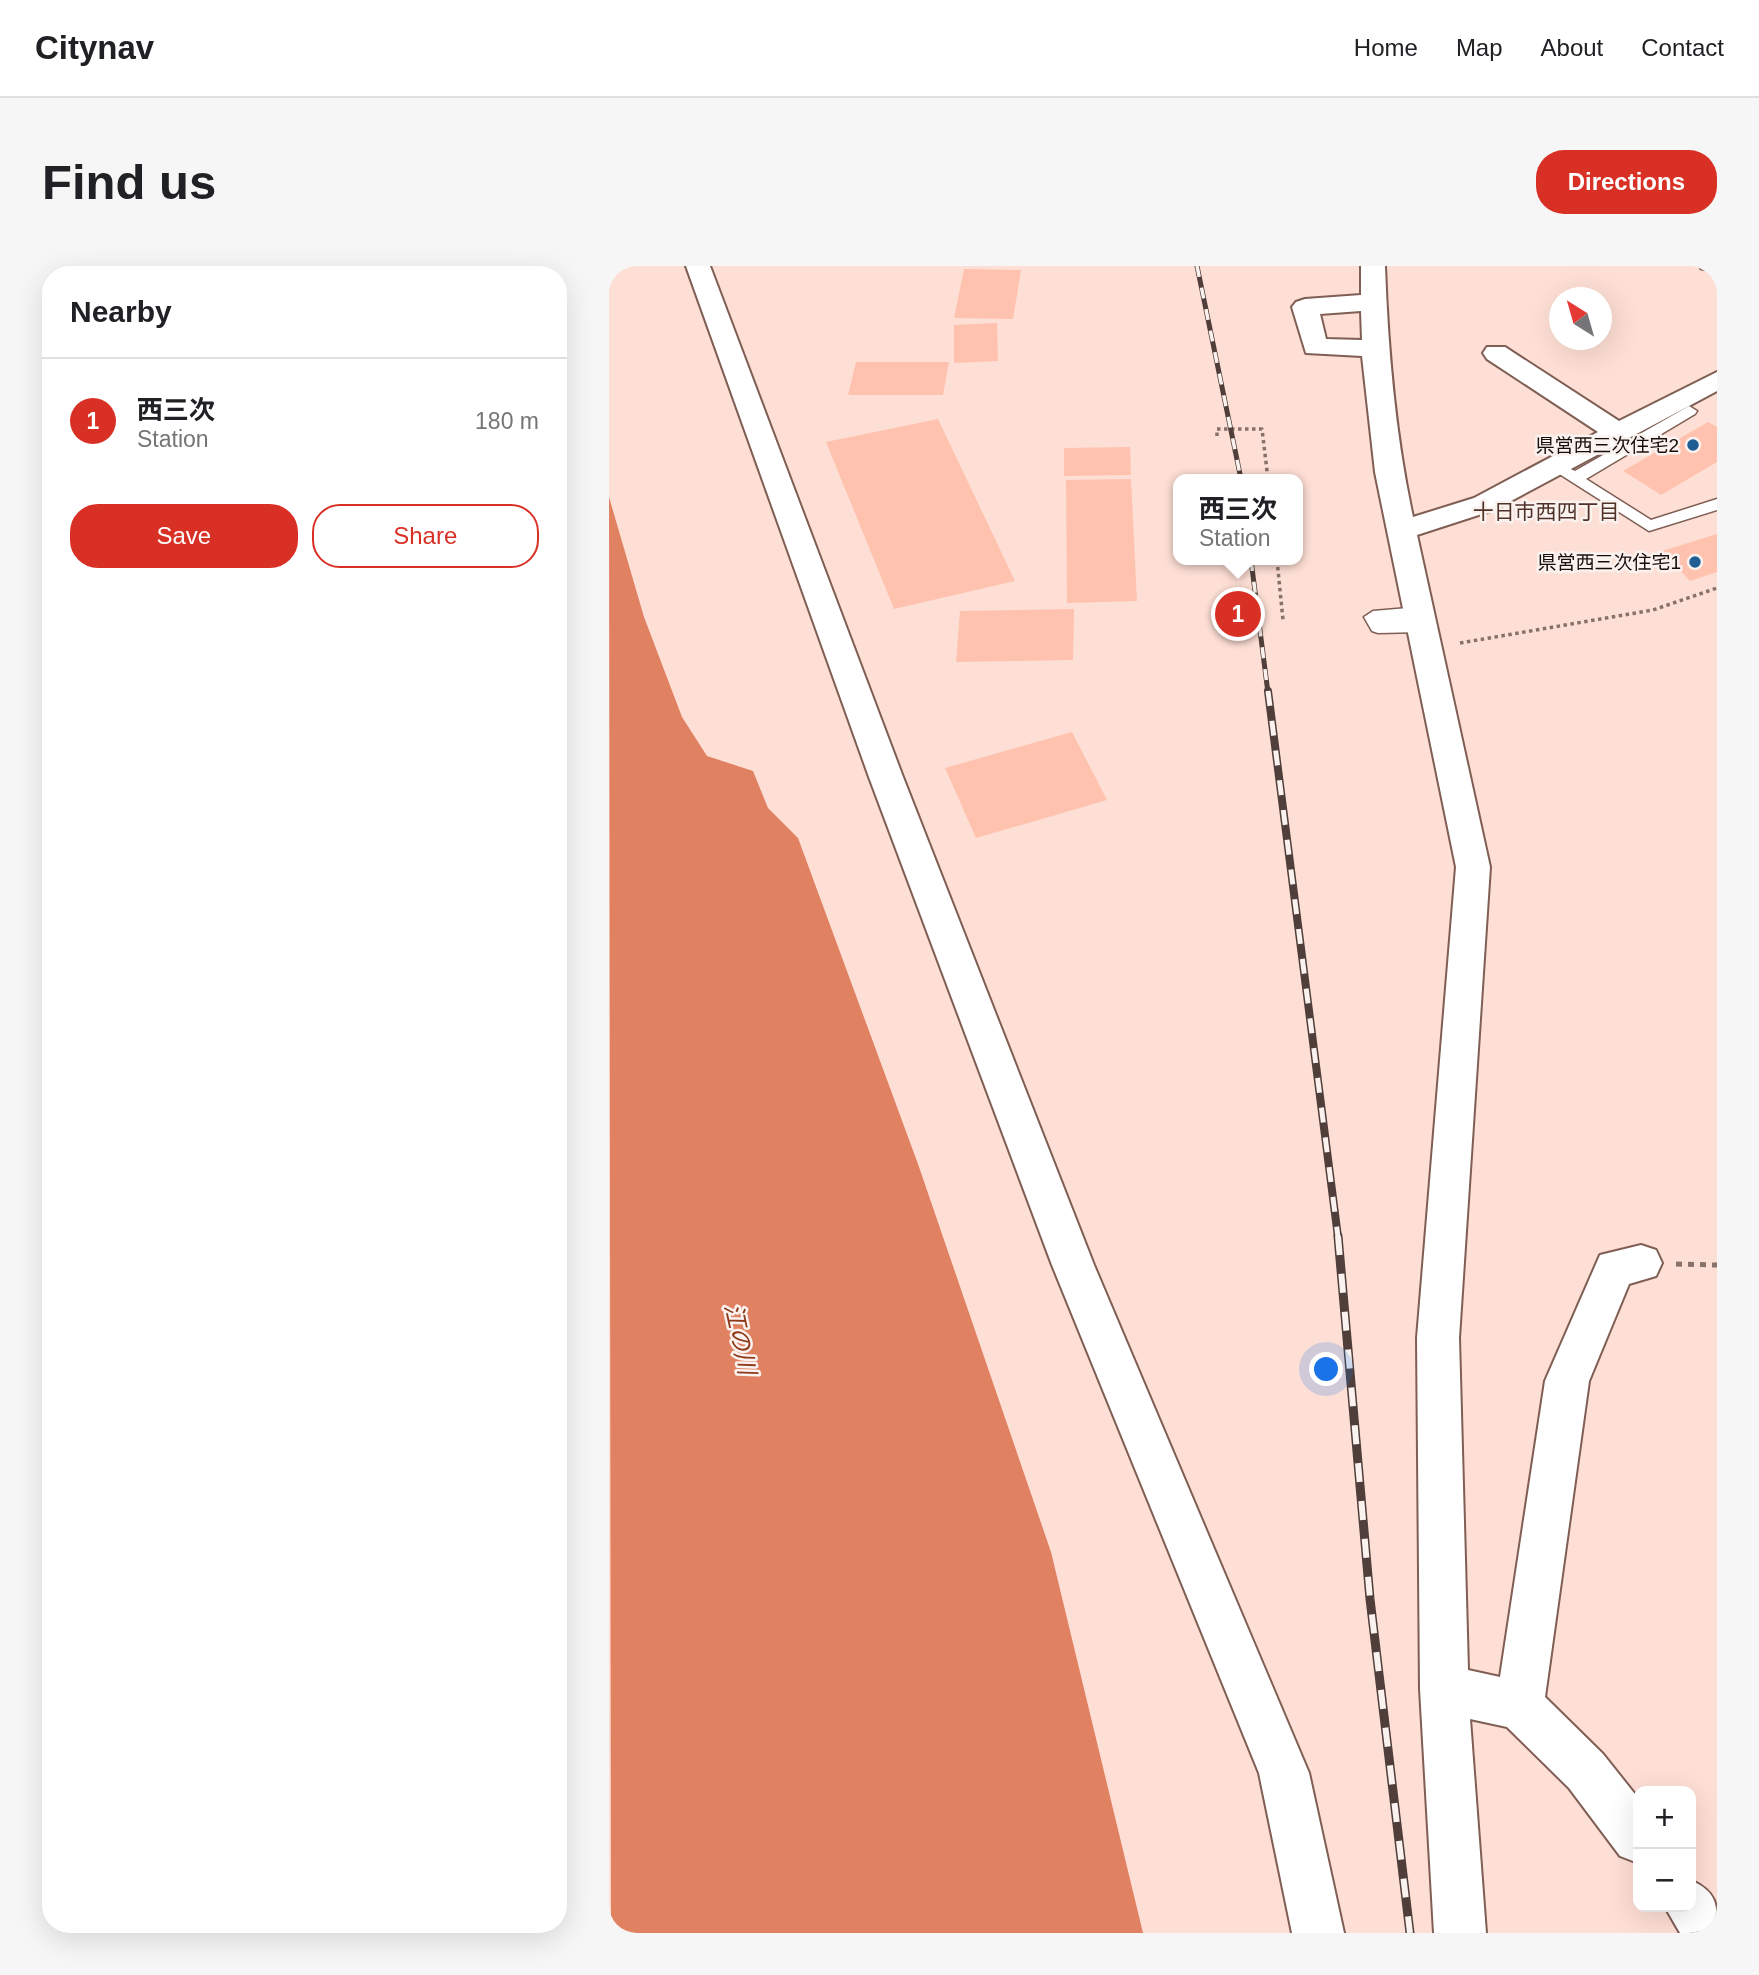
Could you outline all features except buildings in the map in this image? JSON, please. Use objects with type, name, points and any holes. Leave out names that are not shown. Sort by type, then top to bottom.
[{"type":"street","points":[[698,266],[886,777],[1073,1265],[1284,1773],[1318,1933]]},
{"type":"street","points":[[1373,266],[1375,348],[1389,472],[1473,867],[1438,1338],[1444,1689],[1460,1933]]},
{"type":"street","points":[[1374,302],[1305,307],[1315,348],[1375,348]]},
{"type":"street","points":[[1496,353],[1620,433]]},
{"type":"street","points":[[1401,530],[1484,505],[1567,473],[1620,433],[1717,380]]},
{"type":"street","points":[[1520,1706],[1567,1381],[1615,1268],[1641,1263]]},
{"type":"street","points":[[1444,1689],[1520,1706],[1586,1771],[1633,1832]]},
{"type":"street","points":[[1696,1912],[1713,1933]]},
{"type":"lane","points":[[1706,266],[1717,267]]},
{"type":"lane","points":[[1567,473],[1689,411]]},
{"type":"lane","points":[[1567,473],[1649,526],[1717,504]]},
{"type":"path","points":[[1217,436],[1217,429],[1262,429],[1267,474]]},
{"type":"path","points":[[1278,565],[1283,620]]},
{"type":"path","points":[[1424,629],[1653,610],[1717,588]]},
{"type":"water","name":"江の川","points":[[609,497],[644,617],[682,717],[707,756],[753,771],[768,808],[798,838],[918,1164],[1051,1552],[1143,1933],[611,1933]]},
{"type":"railway","points":[[1197,266],[1240,474]]},
{"type":"railway","points":[[1252,565],[1268,693]]},
{"type":"railway","points":[[1268,691],[1338,1237]]},
{"type":"railway","points":[[1338,1236],[1370,1599],[1410,1933]]},
{"type":"place","name":"県営西三次住宅2","points":[[1693,445]]},
{"type":"place","name":"県営西三次住宅1","points":[[1695,562]]},
{"type":"place","name":"西三次","points":[[1238,614]]},
{"type":"district","name":"十日市西四丁目","points":[[1546,512]]}]
